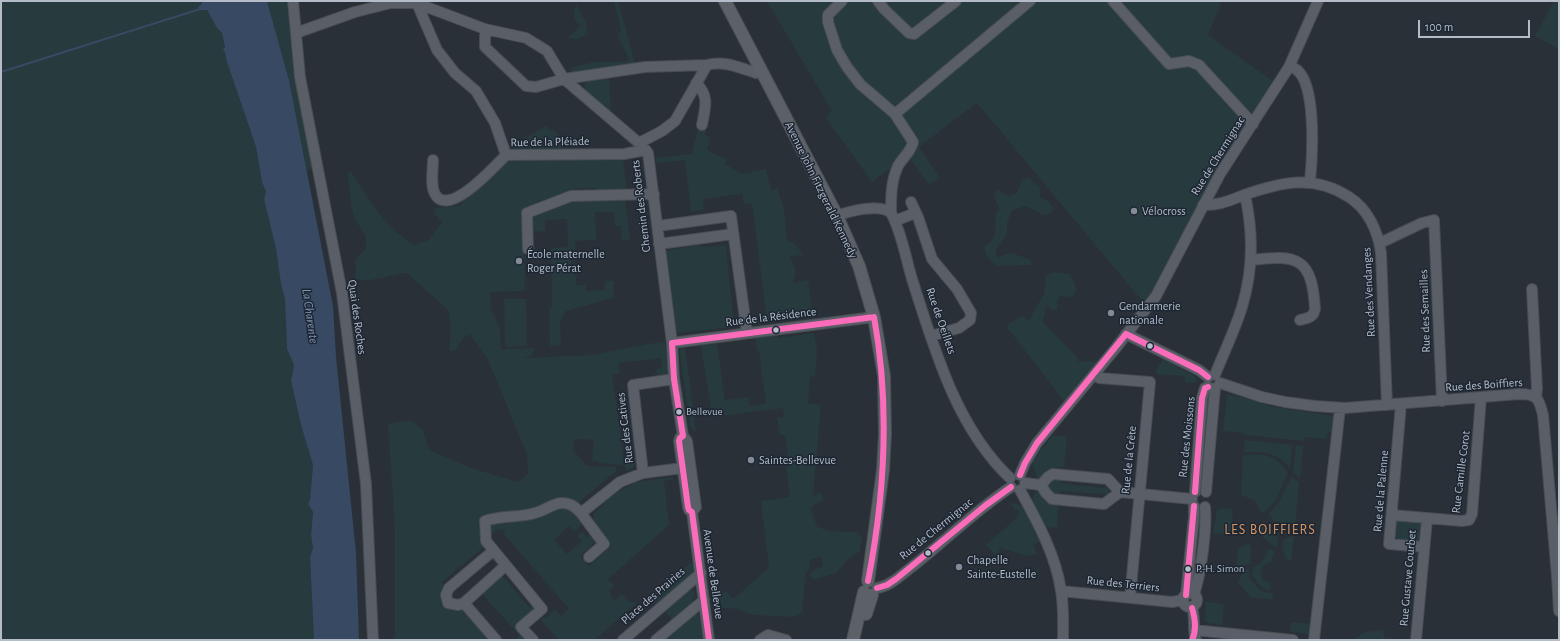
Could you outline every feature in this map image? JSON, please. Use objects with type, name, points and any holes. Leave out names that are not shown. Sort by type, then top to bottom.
[{"type":"main road","name":"Avenue John Fitzgerald Kennedy","points":[[725,1],[837,216],[859,266],[874,317],[884,376],[885,434],[883,470],[870,589]]},
{"type":"main road","points":[[853,640],[870,589]]},
{"type":"main road","points":[[860,640],[870,589]]},
{"type":"street","name":"Quai des Roches","points":[[293,1],[300,77],[342,293],[366,484],[373,640]]},
{"type":"street","points":[[842,1],[828,15],[828,22],[837,50],[847,67],[860,84],[894,114],[1030,1]]},
{"type":"street","points":[[878,1],[884,9],[909,33],[914,34],[956,1]]},
{"type":"street","points":[[1112,1],[1168,64],[1189,62],[1199,65],[1253,124]]},
{"type":"street","name":"Rue de Chermignac","points":[[870,589],[891,583],[949,537],[992,499],[1017,483],[1025,462],[1037,443],[1156,296],[1220,174],[1289,67],[1318,1]]},
{"type":"street","name":"Chemin des Roberts","points":[[296,33],[355,12],[391,3],[416,2],[485,29],[526,38],[547,51],[564,79],[642,146],[648,153],[672,343]]},
{"type":"street","points":[[416,2],[436,50],[455,73],[476,91],[495,123],[506,155]]},
{"type":"street","points":[[485,29],[485,47],[526,86],[536,87],[564,79],[645,68],[707,65],[715,63],[756,73],[761,70]]},
{"type":"street","name":"Rue de la Pléiade","points":[[433,160],[433,188],[435,195],[440,199],[445,200],[452,199],[465,193],[506,155],[624,154],[642,146],[675,121],[707,65]]},
{"type":"street","points":[[1289,67],[1294,67],[1300,73],[1310,101],[1313,138],[1310,182]]},
{"type":"street","points":[[696,83],[703,90],[705,96],[702,125]]},
{"type":"street","name":"Rue de Oeillets","points":[[894,114],[913,142],[912,148],[898,166],[891,186],[893,217],[931,336],[960,412],[975,436],[1002,469],[1017,483],[1037,522],[1049,551],[1061,591],[1063,640]]},
{"type":"street","name":"Rue des Vendanges","points":[[1203,205],[1219,204],[1279,185],[1310,182],[1330,186],[1352,199],[1368,217],[1380,243],[1387,406]]},
{"type":"street","points":[[528,249],[527,212],[571,196],[654,194]]},
{"type":"street","name":"Rue des Moissons","points":[[1206,492],[1213,382],[1242,307],[1250,260],[1250,233],[1245,195]]},
{"type":"street","points":[[911,202],[932,259],[958,288],[971,314],[970,320],[959,328],[931,336]]},
{"type":"street","points":[[837,216],[845,212],[874,208],[888,210],[893,217],[915,213]]},
{"type":"street","points":[[658,226],[731,216],[747,333]]},
{"type":"street","name":"Rue des Semailles","points":[[1380,243],[1422,222],[1434,220],[1442,401]]},
{"type":"street","points":[[659,244],[733,234]]},
{"type":"street","points":[[1250,260],[1285,258],[1293,259],[1305,266],[1310,275],[1315,309],[1310,318],[1300,320]]},
{"type":"street","points":[[1532,289],[1538,389],[1536,398]]},
{"type":"street","name":"Rue de la Résidence","points":[[672,343],[874,317]]},
{"type":"street","name":"Rue des Boiffiers","points":[[1126,334],[1199,370],[1213,382],[1262,397],[1285,402],[1340,408],[1387,406],[1528,394],[1536,398],[1539,400],[1543,415],[1559,611]]},
{"type":"street","name":"Avenue de Bellevue","points":[[672,343],[674,379],[683,436],[687,441],[696,507],[692,512]]},
{"type":"street","name":"Rue de la Crête","points":[[1095,373],[1099,378],[1150,382],[1130,598]]},
{"type":"street","name":"Rue des Catives","points":[[581,513],[620,482],[643,473],[633,385],[674,379]]},
{"type":"street","name":"Rue des Moissons","points":[[1188,596],[1202,398],[1205,388],[1213,382]]},
{"type":"street","name":"Rue Camille Corot","points":[[1392,515],[1462,521],[1467,521],[1471,518],[1481,397]]},
{"type":"street","name":"Rue de la Palenne","points":[[1401,404],[1389,544],[1424,548]]},
{"type":"street","points":[[1314,640],[1340,408]]},
{"type":"street","name":"Avenue de Bellevue","points":[[683,436],[679,441],[688,507],[692,512],[709,640]]},
{"type":"street","points":[[643,473],[683,468]]},
{"type":"street","points":[[1041,485],[1053,474],[1108,479],[1120,492],[1194,499]]},
{"type":"street","points":[[1017,483],[1041,485]]},
{"type":"street","points":[[1041,485],[1052,499],[1104,504],[1120,492]]},
{"type":"street","points":[[1200,490],[1206,492],[1210,500],[1208,505],[1199,508],[1194,499],[1200,490]]},
{"type":"street","points":[[533,640],[521,626],[542,609],[486,541],[486,521],[494,518],[519,517],[536,513],[561,503],[573,505],[581,513],[604,544],[589,557]]},
{"type":"street","points":[[1205,507],[1206,516],[1198,583],[1188,596],[1186,607],[1192,608],[1195,618],[1194,637],[1293,640]]},
{"type":"street","name":"Rue Gustave Courbet","points":[[1416,640],[1427,519]]},
{"type":"street","points":[[493,551],[449,588],[446,595],[448,603],[458,605],[464,602],[506,566]]},
{"type":"street","name":"Place des Prairies","points":[[623,640],[701,573]]},
{"type":"street","name":"Rue des Terriers","points":[[1061,591],[1172,602],[1188,596]]},
{"type":"street","points":[[656,640],[704,600]]},
{"type":"street","points":[[464,602],[496,640]]},
{"type":"street","points":[[760,640],[768,635],[786,640]]},
{"type":"green space","points":[[1,1],[202,1],[202,4],[217,28],[222,33],[227,62],[256,147],[262,182],[266,192],[264,199],[276,249],[281,284],[285,299],[287,349],[294,365],[291,381],[301,425],[313,465],[310,499],[308,504],[313,512],[311,535],[313,548],[310,558],[314,640],[1,640]]},
{"type":"green space","points":[[267,1],[288,1],[313,165],[307,172],[289,80]]},
{"type":"green space","points":[[614,1],[618,1],[636,67],[575,75],[571,71],[573,67],[594,62],[629,61],[618,37],[621,31]]},
{"type":"green space","points":[[767,1],[1222,1],[1208,35],[1274,82],[1148,299],[1143,302],[977,103],[872,182],[826,118],[832,111]]},
{"type":"green space","points":[[1554,1],[1559,1],[1559,49],[1535,36]]},
{"type":"green space","points":[[577,5],[586,23],[588,34],[578,39],[573,39],[568,37],[580,27],[580,24],[576,22],[573,12]]},
{"type":"green space","points":[[609,77],[611,112],[585,89],[589,78]]},
{"type":"green space","points":[[545,126],[557,133],[563,148],[511,151],[508,147],[512,143],[528,137]]},
{"type":"green space","points":[[698,128],[706,130],[705,135],[710,137],[707,150],[727,160],[725,164],[742,174],[766,169],[771,191],[777,188],[784,208],[787,239],[798,247],[803,255],[790,256],[796,272],[793,283],[808,280],[813,317],[767,322],[752,203],[744,204],[742,194],[703,199],[704,209],[691,212],[685,160],[656,163],[655,158],[692,154]]},
{"type":"green space","points":[[919,147],[940,178],[929,185],[908,156]]},
{"type":"green space","points":[[623,159],[627,193],[597,192],[595,188],[577,188],[577,192],[524,212],[525,291],[490,292],[491,309],[500,328],[501,349],[534,348],[533,355],[523,358],[591,355],[665,341],[669,371],[668,374],[657,375],[656,369],[662,368],[661,358],[619,363],[620,373],[612,374],[624,461],[635,461],[636,465],[627,471],[624,465],[592,461],[594,440],[574,440],[573,450],[587,466],[616,467],[616,471],[578,503],[582,508],[576,503],[539,510],[487,516],[480,527],[481,537],[485,546],[442,582],[446,587],[443,596],[464,608],[489,640],[395,640],[395,530],[388,424],[410,420],[423,430],[429,450],[471,468],[518,482],[528,474],[527,454],[488,360],[470,334],[462,339],[455,351],[449,350],[451,327],[448,310],[407,273],[366,280],[354,278],[356,273],[355,260],[366,249],[366,236],[354,218],[348,175],[350,170],[385,221],[414,245],[429,240],[442,222],[434,213],[435,208],[459,206],[506,161]]},
{"type":"green space","points":[[1029,178],[1040,188],[1040,198],[1048,201],[1053,207],[1051,213],[1043,215],[1026,206],[1012,210],[1007,223],[1007,234],[995,251],[997,257],[1012,253],[1031,260],[1031,265],[997,266],[985,252],[985,246],[994,236],[996,213],[1000,209],[994,197],[996,191],[999,190],[1006,195],[1011,196],[1017,193],[1022,179]]},
{"type":"green space","points":[[625,198],[630,240],[622,240],[621,226],[615,226],[614,212],[595,212],[596,240],[575,241],[576,254],[571,254],[572,274],[576,275],[576,285],[586,285],[586,291],[605,290],[605,281],[614,281],[613,298],[566,311],[560,322],[561,345],[550,346],[549,308],[552,308],[551,248],[568,247],[567,219],[545,220],[545,232],[533,231],[532,218],[535,213],[571,200]]},
{"type":"green space","points":[[699,244],[700,247],[726,245],[734,327],[677,333],[666,251]]},
{"type":"green space","points":[[1053,272],[1070,274],[1077,290],[1072,297],[1060,296],[1057,301],[1057,310],[1050,310],[1047,305],[1043,322],[1076,356],[1079,362],[1097,361],[1064,401],[1006,326],[1022,316],[1030,321],[1034,310],[1044,295],[1046,275]]},
{"type":"green space","points":[[504,299],[526,299],[527,346],[505,347]]},
{"type":"green space","points":[[814,333],[817,350],[815,376],[810,377],[808,403],[821,405],[813,496],[820,492],[824,500],[814,505],[811,509],[817,527],[830,531],[857,532],[862,538],[860,551],[847,560],[836,573],[813,580],[809,573],[823,566],[821,556],[810,560],[809,570],[806,571],[802,613],[794,617],[755,615],[741,611],[740,609],[722,608],[719,596],[723,592],[727,592],[733,599],[769,568],[761,501],[790,496],[786,467],[789,465],[785,435],[780,435],[777,418],[784,417],[783,408],[712,417],[701,345],[717,344],[725,400],[748,397],[750,406],[766,404],[759,351],[757,351],[755,338],[777,335],[778,338]]},
{"type":"green space","points":[[685,347],[696,432],[690,427],[680,354],[680,349]]},
{"type":"green space","points":[[1163,359],[1194,376],[1197,379],[1196,383],[1185,382],[1185,376],[1156,374],[1156,371]]},
{"type":"green space","points":[[1227,394],[1274,407],[1333,416],[1333,432],[1328,433],[1326,439],[1304,437],[1304,441],[1245,435],[1245,433],[1223,431]]},
{"type":"green space","points":[[1053,435],[1067,437],[1064,467],[1056,467],[1042,478],[1037,478],[1032,462]]},
{"type":"green space","points":[[1245,440],[1292,445],[1290,468],[1280,459],[1269,454],[1244,452]]},
{"type":"green space","points":[[1296,445],[1303,446],[1300,478],[1293,472]]},
{"type":"green space","points":[[1253,454],[1273,458],[1285,468],[1288,473],[1276,500],[1264,513],[1260,511],[1254,500],[1241,495],[1243,456]]},
{"type":"green space","points":[[673,477],[674,479],[664,481],[669,525],[608,579],[614,586],[609,591],[614,601],[622,594],[629,601],[637,603],[594,640],[559,640],[540,619],[548,616],[555,609],[561,616],[569,609],[504,534],[505,530],[499,529],[489,535],[488,525],[491,521],[522,521],[537,519],[561,507],[571,509],[583,522],[575,532],[569,526],[554,540],[567,554],[582,541],[577,536],[582,531],[587,537],[591,533],[596,541],[580,556],[589,566],[611,546],[594,520],[594,514],[612,495],[637,482]]},
{"type":"green space","points":[[1054,477],[1063,477],[1061,483],[1104,488],[1106,482],[1109,489],[1109,494],[1106,499],[1105,494],[1061,491],[1056,495],[1051,493],[1048,485]]},
{"type":"green space","points":[[1291,477],[1299,482],[1295,527],[1276,525],[1269,514],[1279,502]]},
{"type":"green space","points":[[1037,489],[1051,505],[1058,506],[1057,528],[1044,527],[1031,501]]},
{"type":"green space","points":[[1009,502],[1023,506],[1040,542],[1033,545],[1037,554],[1029,556],[1000,548],[998,554],[995,555],[986,545],[1019,516],[1017,509],[1015,510]]},
{"type":"green space","points":[[1222,508],[1233,509],[1231,535],[1213,533],[1217,510]]},
{"type":"green space","points":[[1403,519],[1418,521],[1422,528],[1420,540],[1406,542],[1393,536],[1393,527],[1397,521]]},
{"type":"green space","points":[[1263,522],[1272,529],[1278,537],[1277,548],[1260,535],[1259,525]]},
{"type":"green space","points":[[1294,535],[1291,562],[1286,558],[1283,540]]},
{"type":"green space","points":[[1249,543],[1251,550],[1250,564],[1245,565],[1236,573],[1238,548]]},
{"type":"green space","points":[[1269,549],[1275,551],[1271,562],[1261,569],[1261,574],[1263,580],[1269,582],[1271,590],[1264,589],[1251,574],[1254,567],[1261,563]]},
{"type":"green space","points":[[692,562],[694,570],[690,577],[656,604],[648,596]]},
{"type":"green space","points":[[1249,568],[1249,578],[1261,591],[1272,593],[1274,599],[1251,598],[1238,582],[1244,571]]},
{"type":"green space","points":[[501,574],[529,607],[533,605],[535,608],[518,624],[529,640],[516,640],[520,636],[482,594]]},
{"type":"green space","points":[[686,588],[694,591],[695,595],[693,600],[688,607],[672,620],[664,609]]},
{"type":"green space","points":[[1206,602],[1224,604],[1222,625],[1208,623],[1205,621]]},
{"type":"green space","points":[[698,614],[700,618],[703,640],[657,640],[689,615]]},
{"type":"green space","points":[[1291,622],[1314,624],[1310,634],[1290,632]]},
{"type":"green space","points":[[1382,630],[1386,640],[1353,640],[1364,632]]},
{"type":"water","name":"La Charente","points":[[202,1],[267,1],[289,80],[333,306],[336,357],[356,553],[359,640],[314,640],[310,557],[313,548],[311,535],[313,512],[308,504],[310,499],[313,465],[301,425],[291,381],[294,365],[287,349],[285,299],[281,284],[276,249],[264,199],[266,192],[262,182],[256,147],[223,49],[225,47],[222,33],[217,28],[207,10],[199,10],[198,7],[202,4]]},
{"type":"waterway","points":[[1,72],[200,9]]},
{"type":"transit line","points":[[672,343],[874,317]]},
{"type":"transit line","points":[[868,581],[874,548],[882,482],[884,416],[879,350],[874,317]]},
{"type":"transit line","points":[[1126,334],[1199,370],[1208,377]]},
{"type":"transit line","points":[[1020,475],[1025,463],[1037,443],[1126,334]]},
{"type":"transit line","points":[[672,343],[674,379],[683,436],[679,441],[688,507],[692,512],[709,640]]},
{"type":"transit line","points":[[1195,492],[1202,398],[1205,388],[1208,387]]},
{"type":"transit line","points":[[877,588],[887,585],[896,579],[986,505],[1011,487]]},
{"type":"transit line","points":[[1186,595],[1194,506]]},
{"type":"transit line","points":[[1192,608],[1195,624],[1195,632],[1192,640]]},
{"type":"place","name":"Vélocross","points":[[1134,211]]},
{"type":"place","name":"École maternelle Roger Pérat","points":[[519,261]]},
{"type":"place","name":"Gendarmerie nationale","points":[[1111,313]]},
{"type":"place","name":"Bellevue","points":[[679,412]]},
{"type":"place","name":"Saintes-Bellevue","points":[[751,460]]},
{"type":"place","name":"Chapelle Sainte-Eustelle","points":[[959,567]]},
{"type":"place","name":"P.-H. Simon","points":[[1188,569]]},
{"type":"district","name":"LES BOIFFIERS","points":[[1270,530]]}]
